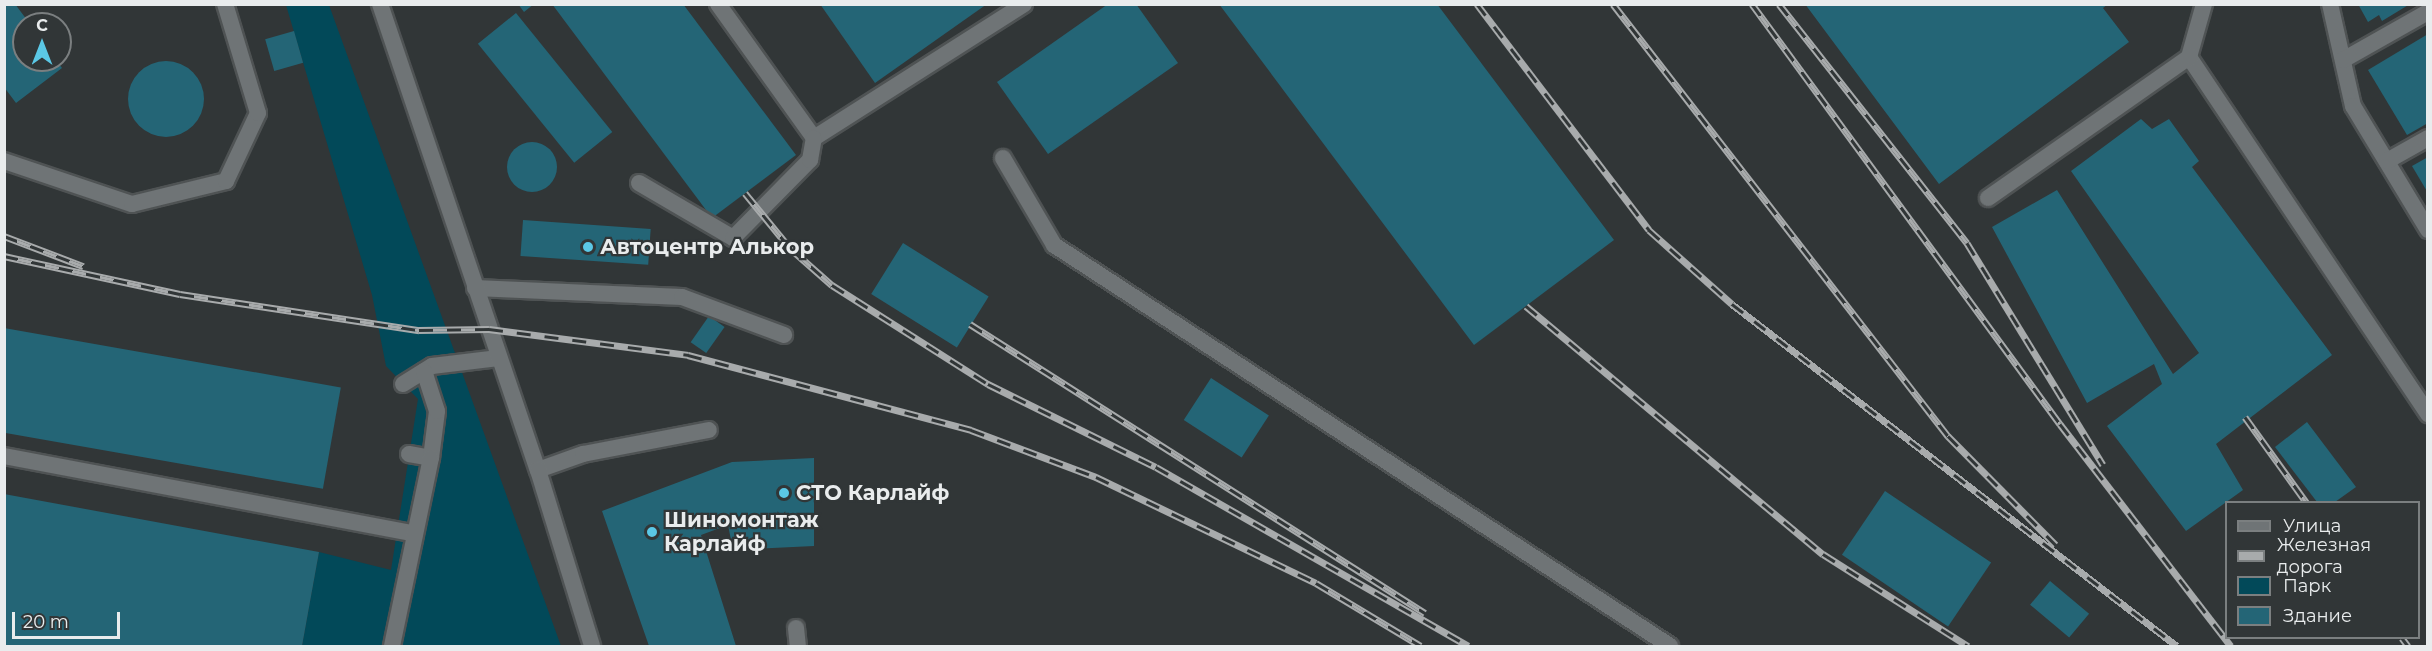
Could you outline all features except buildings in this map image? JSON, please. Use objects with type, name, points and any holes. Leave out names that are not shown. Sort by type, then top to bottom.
[{"type":"street","points":[[4,161],[132,204],[226,181],[258,113],[225,4]]},
{"type":"street","points":[[380,4],[538,470],[592,646]]},
{"type":"street","points":[[639,183],[733,238],[810,160],[814,138],[718,4]]},
{"type":"street","points":[[814,138],[1024,4]]},
{"type":"street","points":[[1988,198],[2189,57],[2204,4]]},
{"type":"street","points":[[2330,4],[2354,106],[2427,230]]},
{"type":"street","points":[[2343,60],[2427,12]]},
{"type":"street","points":[[2189,57],[2427,414]]},
{"type":"street","points":[[2387,161],[2427,138]]},
{"type":"street","points":[[1003,158],[1054,245],[1670,646]]},
{"type":"street","points":[[475,288],[682,297],[784,335]]},
{"type":"street","points":[[403,384],[424,370],[499,358]]},
{"type":"street","points":[[392,646],[431,458],[436,411],[424,370]]},
{"type":"street","points":[[538,470],[583,454],[709,430]]},
{"type":"street","points":[[410,454],[431,458]]},
{"type":"street","points":[[4,456],[415,534]]},
{"type":"street","points":[[796,628],[798,646]]},
{"type":"green space","points":[[286,5],[329,5],[561,646],[302,646],[319,552],[391,570],[418,399],[386,366],[372,295]]},
{"type":"railway","points":[[1477,4],[1649,230],[1732,304],[2177,646]]},
{"type":"railway","points":[[1613,4],[1948,436],[2056,545]]},
{"type":"railway","points":[[1752,4],[2060,424],[2225,638]]},
{"type":"railway","points":[[1779,4],[1967,243],[2103,465]]},
{"type":"railway","points":[[745,193],[790,248],[832,285],[988,384],[1156,467],[1468,646]]},
{"type":"railway","points":[[4,236],[83,266]]},
{"type":"railway","points":[[4,256],[180,294],[419,330],[489,329],[688,355],[971,430],[1096,477],[1316,583],[1421,646]]},
{"type":"railway","points":[[1526,306],[1823,554],[1968,646]]},
{"type":"railway","points":[[970,324],[1425,613]]},
{"type":"railway","points":[[2245,417],[2305,501]]},
{"type":"railway","points":[[2226,639],[2231,646]]},
{"type":"railway","points":[[2403,639],[2408,646]]},
{"type":"place","name":"Автоцентр Алькор","points":[[588,247]]},
{"type":"place","name":"СТО Карлайф","points":[[784,493]]},
{"type":"place","name":"Шиномонтаж Карлайф","points":[[652,532]]}]
